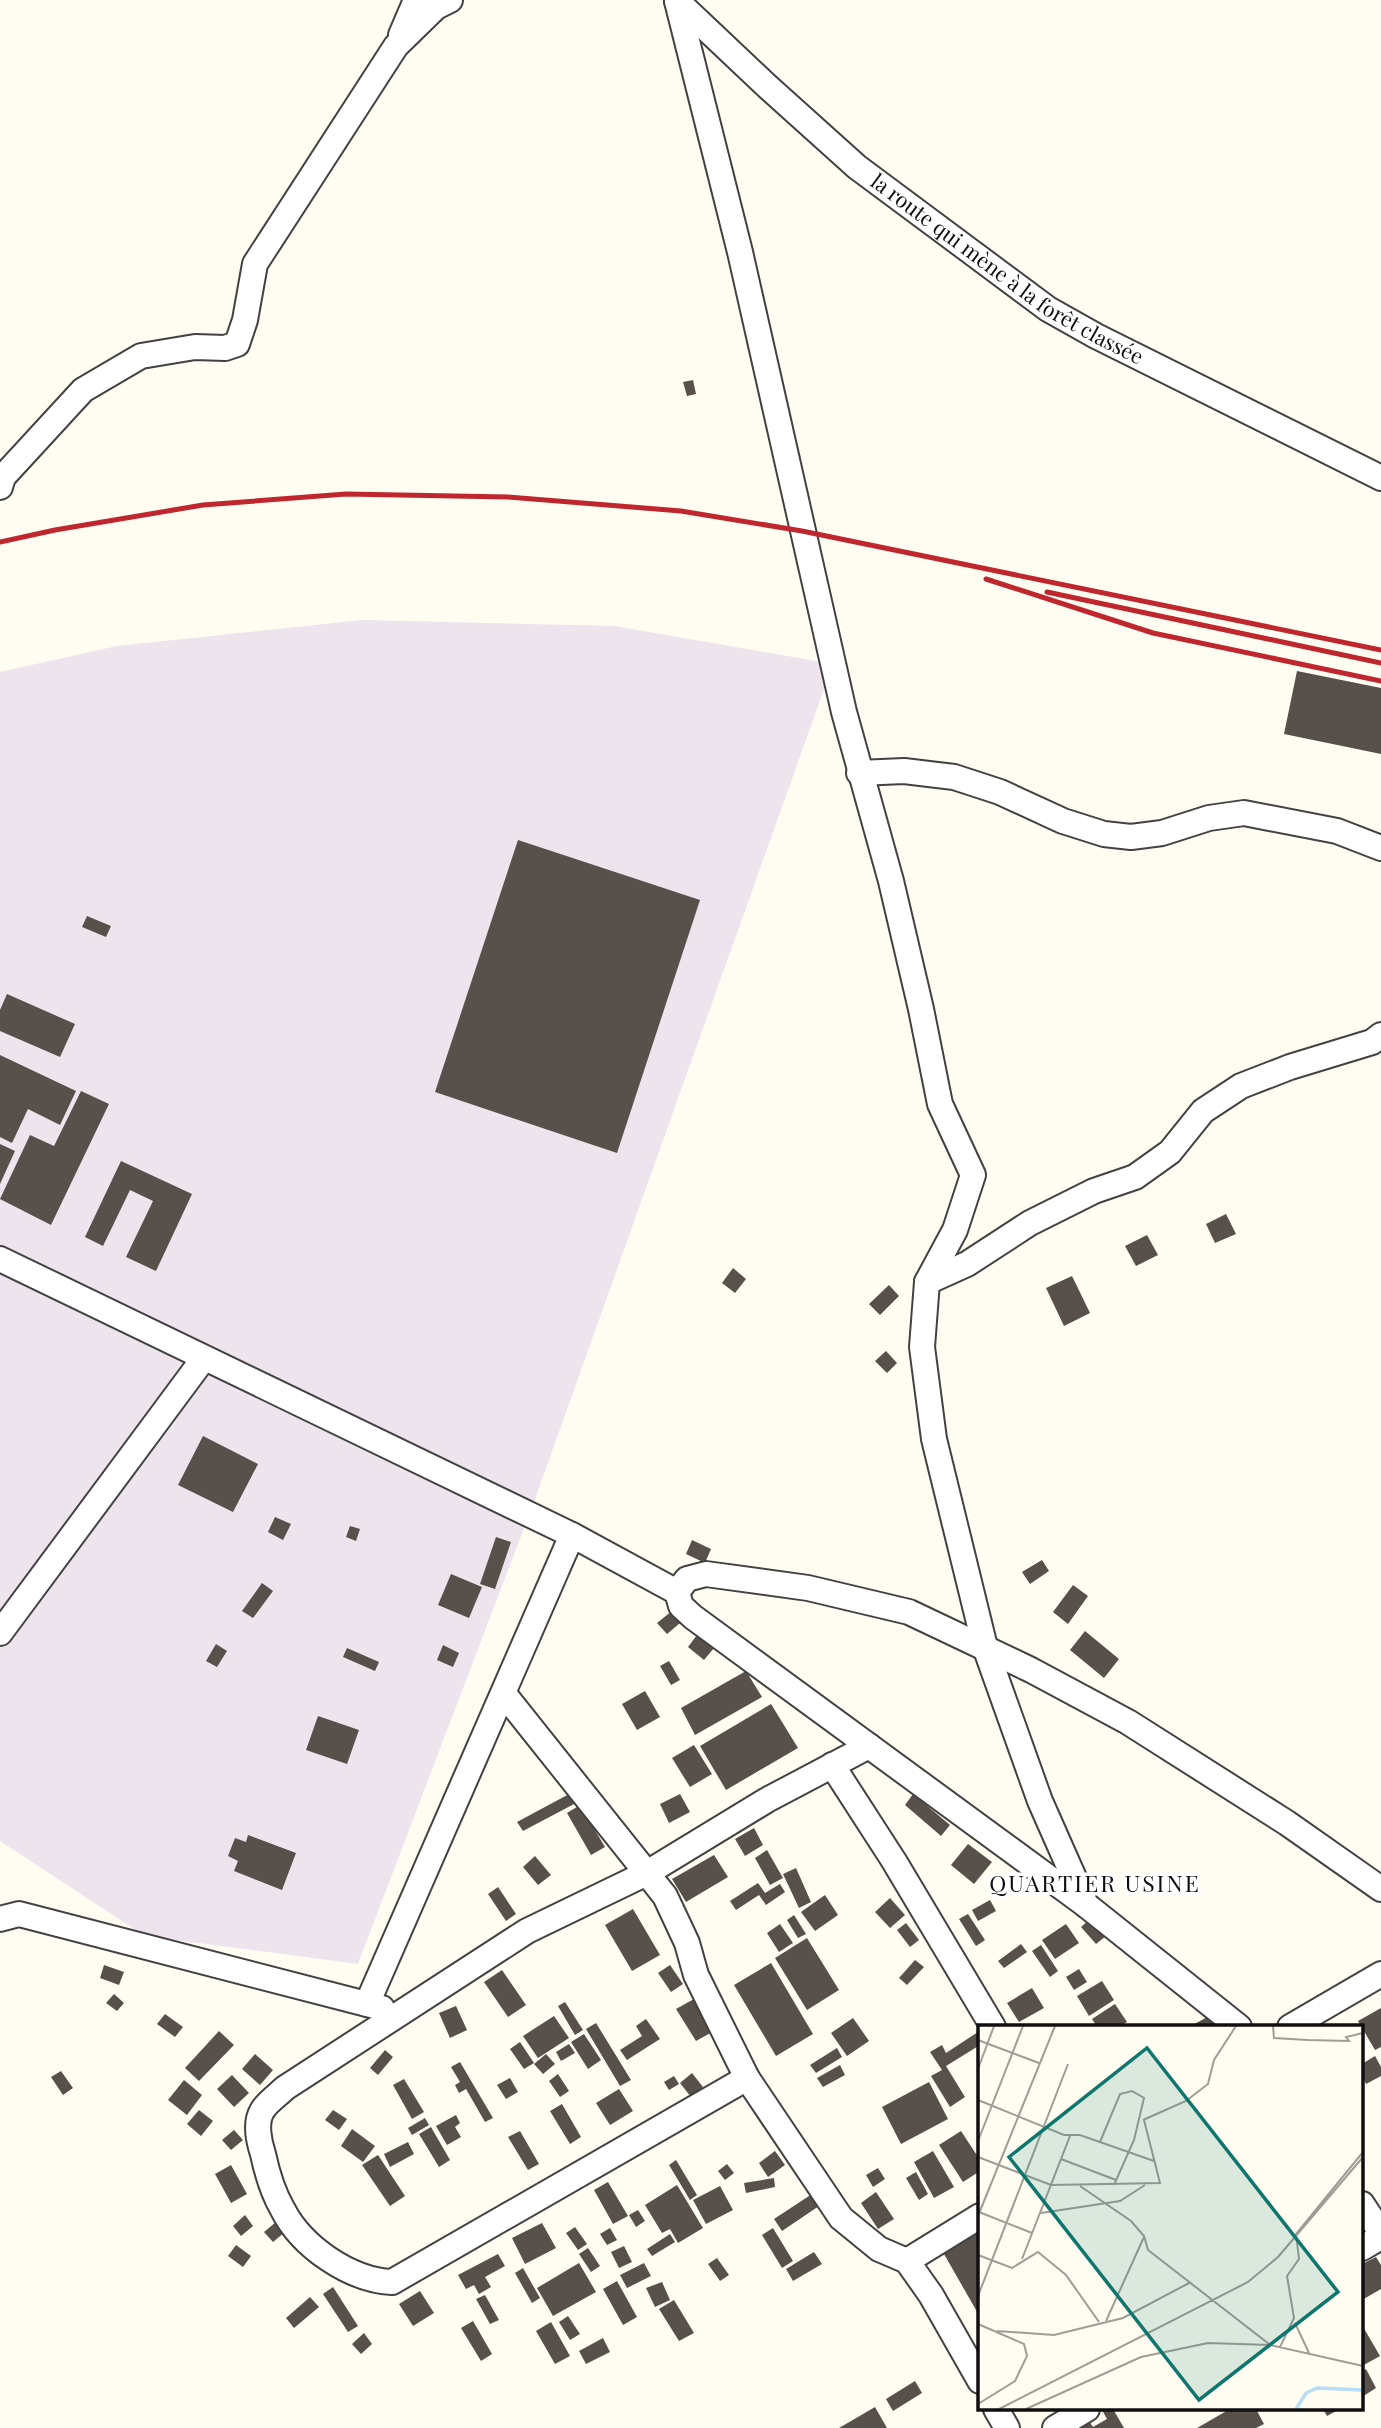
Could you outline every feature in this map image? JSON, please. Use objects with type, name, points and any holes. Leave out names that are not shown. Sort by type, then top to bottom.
[{"type":"street","points":[[0,487],[3,477],[83,390],[141,356],[195,347],[225,348],[237,344],[245,320],[255,264],[396,46],[416,0]]},
{"type":"street","points":[[396,46],[436,7],[450,0]]},
{"type":"street","points":[[677,0],[740,252],[859,773],[894,894],[940,1104],[973,1175],[955,1230],[927,1282],[922,1347],[934,1439],[985,1647],[1040,1801],[1086,1905]]},
{"type":"street","name":"la route qui mène à la forêt classée","points":[[677,0],[768,88],[858,167],[1048,309],[1096,336],[1381,478]]},
{"type":"street","points":[[859,773],[904,771],[954,776],[1000,792],[1063,821],[1104,834],[1131,837],[1162,833],[1209,818],[1244,813],[1337,831],[1381,848]]},
{"type":"street","points":[[927,1282],[967,1264],[1041,1217],[1094,1191],[1135,1177],[1170,1152],[1203,1111],[1241,1086],[1290,1067],[1372,1042],[1381,1035]]},
{"type":"street","points":[[0,1259],[572,1535],[677,1592],[681,1606],[693,1617],[1086,1905],[1236,2025]]},
{"type":"street","points":[[0,1633],[204,1358]]},
{"type":"street","points":[[367,2004],[572,1535]]},
{"type":"street","points":[[677,1592],[687,1579],[706,1574],[808,1588],[909,1612],[985,1647],[1128,1722],[1287,1823],[1381,1889]]},
{"type":"street","points":[[504,1694],[665,1896],[687,1943],[696,1975],[747,2078],[841,2217],[879,2249],[907,2261],[931,2295],[978,2377]]},
{"type":"street","points":[[747,2078],[392,2282],[376,2281],[333,2261],[303,2238],[283,2211],[267,2173],[258,2137],[261,2112],[285,2088],[527,1931],[647,1873],[767,1800],[869,1746]]},
{"type":"street","points":[[832,1765],[894,1861],[992,2025]]},
{"type":"street","points":[[0,1919],[19,1914],[401,2013]]},
{"type":"street","points":[[1293,2025],[1381,1974]]},
{"type":"street","points":[[1364,2207],[1381,2235],[1364,2247]]},
{"type":"street","points":[[907,2261],[978,2217]]},
{"type":"street","points":[[997,2410],[1007,2428]]},
{"type":"street","points":[[1055,2428],[1085,2410]]},
{"type":"shaded area","points":[[362,620],[615,626],[833,664],[534,1502],[358,1964],[145,1936],[0,1841],[0,672],[117,646]]},
{"type":"building","points":[[693,380],[696,394],[687,396],[683,382]]},
{"type":"building","points":[[1297,671],[1381,688],[1381,754],[1284,734]]},
{"type":"building","points":[[518,840],[700,900],[617,1153],[435,1092]]},
{"type":"building","points":[[87,916],[111,926],[106,937],[82,927]]},
{"type":"building","points":[[7,994],[75,1024],[60,1057],[0,1031],[0,1010]]},
{"type":"building","points":[[0,1055],[76,1091],[60,1125],[28,1109],[12,1143],[0,1137]]},
{"type":"building","points":[[81,1091],[109,1104],[51,1225],[0,1199],[30,1135],[54,1146]]},
{"type":"building","points":[[0,1144],[15,1151],[0,1184]]},
{"type":"building","points":[[121,1161],[192,1194],[156,1271],[126,1257],[153,1201],[130,1190],[103,1246],[85,1237]]},
{"type":"building","points":[[1226,1214],[1236,1234],[1215,1243],[1206,1224]]},
{"type":"building","points":[[1147,1235],[1158,1255],[1136,1266],[1125,1246]]},
{"type":"building","points":[[733,1268],[746,1279],[735,1293],[722,1283]]},
{"type":"building","points":[[1072,1276],[1090,1313],[1064,1326],[1046,1288]]},
{"type":"building","points":[[889,1285],[899,1296],[880,1315],[869,1304]]},
{"type":"building","points":[[886,1351],[897,1363],[887,1373],[875,1361]]},
{"type":"building","points":[[203,1436],[258,1464],[233,1512],[178,1485]]},
{"type":"building","points":[[275,1517],[291,1524],[283,1540],[268,1532]]},
{"type":"building","points":[[350,1526],[360,1529],[356,1541],[346,1537]]},
{"type":"building","points":[[496,1537],[511,1542],[495,1589],[480,1584]]},
{"type":"building","points":[[692,1540],[711,1549],[705,1563],[686,1554]]},
{"type":"building","points":[[1042,1560],[1049,1571],[1030,1584],[1022,1572]]},
{"type":"building","points":[[451,1574],[482,1587],[469,1618],[438,1605]]},
{"type":"building","points":[[262,1583],[273,1591],[253,1618],[242,1611]]},
{"type":"building","points":[[1073,1585],[1088,1596],[1068,1624],[1053,1612]]},
{"type":"building","points":[[677,1607],[686,1618],[667,1634],[657,1623]]},
{"type":"building","points":[[1085,1631],[1119,1659],[1104,1678],[1070,1650]]},
{"type":"building","points":[[697,1635],[714,1648],[704,1660],[688,1647]]},
{"type":"building","points":[[216,1644],[227,1651],[217,1667],[206,1661]]},
{"type":"building","points":[[443,1645],[459,1653],[453,1667],[437,1660]]},
{"type":"building","points":[[347,1648],[379,1662],[375,1671],[343,1657]]},
{"type":"building","points":[[669,1661],[680,1680],[671,1685],[660,1666]]},
{"type":"building","points":[[746,1671],[762,1697],[695,1735],[681,1708]]},
{"type":"building","points":[[645,1691],[660,1717],[637,1730],[622,1704]]},
{"type":"building","points":[[771,1704],[798,1748],[726,1790],[700,1746]]},
{"type":"building","points":[[318,1716],[359,1730],[347,1764],[306,1750]]},
{"type":"building","points":[[694,1745],[712,1774],[690,1787],[672,1758]]},
{"type":"building","points":[[571,1793],[576,1803],[523,1831],[517,1822]]},
{"type":"building","points":[[680,1794],[690,1812],[669,1823],[660,1804]]},
{"type":"building","points":[[913,1794],[950,1825],[941,1836],[905,1805]]},
{"type":"building","points":[[580,1805],[605,1847],[591,1855],[567,1813]]},
{"type":"building","points":[[754,1828],[763,1845],[745,1856],[735,1839]]},
{"type":"building","points":[[248,1835],[296,1853],[282,1890],[234,1871],[238,1861],[228,1856],[235,1838],[246,1842]]},
{"type":"building","points":[[968,1844],[992,1862],[974,1884],[951,1865]]},
{"type":"building","points":[[767,1850],[783,1878],[770,1885],[755,1858]]},
{"type":"building","points":[[714,1855],[728,1877],[686,1902],[672,1879]]},
{"type":"building","points":[[535,1856],[551,1875],[538,1885],[523,1867]]},
{"type":"building","points":[[796,1868],[811,1902],[799,1908],[783,1874]]},
{"type":"building","points":[[758,1883],[765,1893],[780,1884],[785,1892],[766,1905],[759,1895],[736,1910],[730,1901]]},
{"type":"building","points":[[498,1887],[516,1914],[506,1921],[488,1894]]},
{"type":"building","points":[[825,1895],[838,1915],[815,1931],[801,1912]]},
{"type":"building","points":[[890,1898],[905,1915],[890,1928],[875,1912]]},
{"type":"building","points":[[990,1900],[996,1911],[978,1921],[972,1910]]},
{"type":"building","points":[[633,1909],[660,1955],[632,1971],[605,1925]]},
{"type":"building","points":[[968,1914],[985,1940],[976,1946],[959,1919]]},
{"type":"building","points":[[794,1915],[806,1934],[798,1938],[787,1920]]},
{"type":"building","points":[[1090,1919],[1106,1936],[1096,1944],[1081,1927]]},
{"type":"building","points":[[906,1923],[919,1940],[910,1947],[897,1930]]},
{"type":"building","points":[[780,1924],[793,1943],[779,1952],[767,1933]]},
{"type":"building","points":[[1066,1924],[1079,1943],[1055,1959],[1042,1940]]},
{"type":"building","points":[[807,1938],[839,1990],[807,2010],[775,1958]]},
{"type":"building","points":[[1021,1944],[1027,1952],[1004,1968],[998,1961]]},
{"type":"building","points":[[1041,1945],[1058,1971],[1050,1977],[1032,1951]]},
{"type":"building","points":[[915,1960],[924,1967],[907,1985],[899,1978]]},
{"type":"building","points":[[771,1963],[813,2034],[776,2056],[734,1985]]},
{"type":"building","points":[[104,1965],[124,1972],[119,1985],[100,1978]]},
{"type":"building","points":[[670,1965],[683,1984],[671,1992],[658,1973]]},
{"type":"building","points":[[1079,1969],[1087,1982],[1074,1990],[1066,1977]]},
{"type":"building","points":[[502,1970],[526,2005],[508,2017],[484,1982]]},
{"type":"building","points":[[1102,1981],[1114,2000],[1089,2016],[1077,1996]]},
{"type":"building","points":[[1032,1988],[1044,2008],[1019,2022],[1007,2003]]},
{"type":"building","points":[[114,1994],[124,2003],[117,2011],[106,2003]]},
{"type":"building","points":[[694,1999],[714,2031],[696,2041],[676,2009]]},
{"type":"building","points":[[565,2002],[583,2030],[575,2035],[558,2006]]},
{"type":"building","points":[[1115,2004],[1127,2022],[1122,2025],[1096,2025],[1092,2019]]},
{"type":"building","points":[[456,2006],[467,2030],[450,2038],[439,2013]]},
{"type":"building","points":[[1381,2008],[1381,2047],[1375,2050],[1364,2031],[1364,2025],[1358,2021]]},
{"type":"building","points":[[165,2014],[183,2027],[175,2037],[157,2024]]},
{"type":"building","points":[[1211,2015],[1218,2025],[1193,2025]]},
{"type":"building","points":[[554,2016],[569,2038],[538,2058],[523,2036]]},
{"type":"building","points":[[853,2018],[869,2041],[847,2056],[831,2033]]},
{"type":"building","points":[[646,2019],[660,2039],[627,2060],[620,2050],[642,2036],[636,2026]]},
{"type":"building","points":[[596,2023],[631,2080],[620,2086],[586,2029]]},
{"type":"building","points":[[219,2031],[234,2045],[199,2081],[185,2068]]},
{"type":"building","points":[[978,2032],[978,2046],[946,2066],[965,2097],[950,2107],[931,2076],[942,2070],[930,2052],[942,2045],[946,2053]]},
{"type":"building","points":[[584,2034],[601,2060],[588,2069],[571,2042]]},
{"type":"building","points":[[520,2042],[534,2063],[524,2069],[510,2049]]},
{"type":"building","points":[[569,2044],[575,2053],[561,2061],[556,2052]]},
{"type":"building","points":[[837,2048],[842,2057],[816,2073],[810,2065]]},
{"type":"building","points":[[385,2050],[393,2057],[378,2075],[370,2068]]},
{"type":"building","points":[[255,2054],[273,2070],[260,2085],[242,2069]]},
{"type":"building","points":[[546,2054],[555,2064],[543,2074],[534,2064]]},
{"type":"building","points":[[1375,2056],[1381,2067],[1381,2076],[1366,2084],[1364,2063]]},
{"type":"building","points":[[460,2062],[493,2118],[485,2122],[466,2089],[459,2093],[455,2085],[460,2082],[451,2067]]},
{"type":"building","points":[[840,2065],[845,2075],[823,2087],[817,2078]]},
{"type":"building","points":[[61,2071],[73,2088],[63,2095],[51,2077]]},
{"type":"building","points":[[692,2073],[703,2087],[691,2097],[680,2083]]},
{"type":"building","points":[[558,2074],[569,2091],[560,2097],[549,2081]]},
{"type":"building","points":[[232,2075],[249,2093],[234,2107],[217,2089]]},
{"type":"building","points":[[674,2076],[679,2084],[669,2090],[664,2082]]},
{"type":"building","points":[[510,2078],[518,2092],[506,2099],[497,2085]]},
{"type":"building","points":[[404,2079],[424,2112],[412,2119],[393,2085]]},
{"type":"building","points":[[184,2080],[202,2095],[187,2115],[168,2100]]},
{"type":"building","points":[[929,2082],[948,2119],[901,2144],[882,2107]]},
{"type":"building","points":[[619,2089],[633,2111],[610,2125],[596,2103]]},
{"type":"building","points":[[562,2104],[581,2137],[570,2144],[550,2111]]},
{"type":"building","points":[[199,2110],[213,2121],[201,2136],[187,2124]]},
{"type":"building","points":[[333,2110],[347,2119],[339,2130],[325,2120]]},
{"type":"building","points":[[456,2115],[460,2123],[455,2127],[461,2137],[447,2145],[436,2126]]},
{"type":"building","points":[[425,2118],[429,2125],[412,2135],[408,2128]]},
{"type":"building","points":[[431,2127],[450,2160],[439,2167],[419,2134]]},
{"type":"building","points":[[352,2129],[375,2146],[363,2162],[341,2146]]},
{"type":"building","points":[[234,2130],[243,2140],[231,2150],[222,2140]]},
{"type":"building","points":[[520,2131],[539,2164],[528,2170],[508,2137]]},
{"type":"building","points":[[961,2131],[978,2157],[978,2172],[963,2182],[939,2145]]},
{"type":"building","points":[[408,2142],[414,2154],[390,2167],[384,2154]]},
{"type":"building","points":[[775,2151],[785,2165],[768,2177],[759,2163]]},
{"type":"building","points":[[933,2151],[954,2187],[934,2198],[914,2162]]},
{"type":"building","points":[[378,2155],[405,2196],[390,2206],[362,2165]]},
{"type":"building","points":[[676,2160],[697,2195],[690,2200],[669,2165]]},
{"type":"building","points":[[727,2164],[734,2173],[725,2180],[718,2171]]},
{"type":"building","points":[[231,2165],[247,2194],[231,2203],[215,2174]]},
{"type":"building","points":[[878,2168],[885,2179],[873,2187],[866,2175]]},
{"type":"building","points":[[916,2172],[928,2194],[919,2200],[906,2178]]},
{"type":"building","points":[[774,2178],[775,2187],[746,2193],[744,2183]]},
{"type":"building","points":[[608,2182],[628,2216],[613,2224],[594,2190]]},
{"type":"building","points":[[677,2185],[703,2228],[678,2243],[670,2229],[662,2233],[645,2205]]},
{"type":"building","points":[[720,2186],[733,2210],[706,2224],[693,2200]]},
{"type":"building","points":[[876,2192],[894,2219],[878,2229],[861,2203]]},
{"type":"building","points":[[812,2194],[819,2206],[782,2231],[774,2219]]},
{"type":"building","points":[[638,2210],[645,2221],[636,2227],[629,2215]]},
{"type":"building","points":[[245,2215],[253,2226],[241,2236],[233,2226]]},
{"type":"building","points":[[276,2222],[285,2232],[273,2242],[264,2232]]},
{"type":"building","points":[[542,2223],[556,2248],[525,2264],[512,2238]]},
{"type":"building","points":[[978,2225],[978,2314],[940,2247]]},
{"type":"building","points":[[575,2227],[587,2244],[578,2250],[566,2233]]},
{"type":"building","points":[[610,2228],[617,2240],[607,2245],[600,2234]]},
{"type":"building","points":[[773,2228],[793,2261],[782,2268],[762,2235]]},
{"type":"building","points":[[670,2234],[675,2242],[652,2256],[647,2249]]},
{"type":"building","points":[[236,2245],[251,2256],[243,2267],[228,2256]]},
{"type":"building","points":[[624,2246],[632,2262],[619,2268],[611,2252]]},
{"type":"building","points":[[588,2248],[600,2266],[591,2272],[579,2254]]},
{"type":"building","points":[[814,2252],[822,2264],[793,2281],[786,2269]]},
{"type":"building","points":[[498,2254],[505,2266],[485,2277],[491,2287],[479,2294],[474,2285],[466,2289],[458,2275]]},
{"type":"building","points":[[1376,2257],[1381,2265],[1381,2289],[1364,2299],[1364,2263]]},
{"type":"building","points":[[717,2258],[729,2275],[720,2281],[708,2264]]},
{"type":"building","points":[[579,2263],[596,2292],[553,2316],[537,2288]]},
{"type":"building","points":[[644,2263],[651,2276],[627,2288],[620,2275]]},
{"type":"building","points":[[523,2268],[540,2298],[532,2303],[515,2273]]},
{"type":"building","points":[[617,2281],[637,2317],[623,2325],[603,2289]]},
{"type":"building","points":[[662,2282],[670,2300],[655,2307],[646,2288]]},
{"type":"building","points":[[333,2287],[358,2326],[348,2332],[323,2294]]},
{"type":"building","points":[[420,2291],[434,2313],[413,2326],[399,2304]]},
{"type":"building","points":[[485,2295],[499,2320],[490,2324],[476,2299]]},
{"type":"building","points":[[310,2297],[319,2307],[294,2328],[286,2318]]},
{"type":"building","points":[[674,2300],[694,2333],[679,2341],[659,2309]]},
{"type":"building","points":[[568,2316],[580,2334],[570,2340],[559,2322]]},
{"type":"building","points":[[473,2321],[492,2354],[481,2361],[461,2328]]},
{"type":"building","points":[[551,2322],[570,2356],[555,2364],[536,2331]]},
{"type":"building","points":[[1364,2328],[1380,2356],[1364,2365]]},
{"type":"building","points":[[364,2333],[372,2344],[361,2354],[352,2344]]},
{"type":"building","points":[[603,2338],[610,2352],[586,2364],[579,2351]]},
{"type":"building","points":[[1366,2369],[1376,2388],[1364,2396]]},
{"type":"building","points":[[915,2381],[922,2393],[893,2411],[886,2399]]},
{"type":"building","points":[[875,2407],[887,2428],[839,2428]]},
{"type":"building","points":[[1102,2410],[1114,2410],[1124,2428],[1082,2428],[1079,2423],[1087,2418],[1093,2427],[1107,2419]]},
{"type":"building","points":[[1228,2410],[1257,2410],[1264,2424],[1256,2428],[1197,2428]]},
{"type":"building","points":[[1324,2410],[1338,2410],[1327,2416]]},
{"type":"railway","points":[[0,542],[203,505],[346,494],[508,497],[681,511],[802,531],[1381,650]]},
{"type":"railway","points":[[986,579],[1153,633],[1381,681]]},
{"type":"railway","points":[[1047,592],[1381,663]]},
{"type":"district","name":"QUARTIER USINE","points":[[1095,1884]]}]
